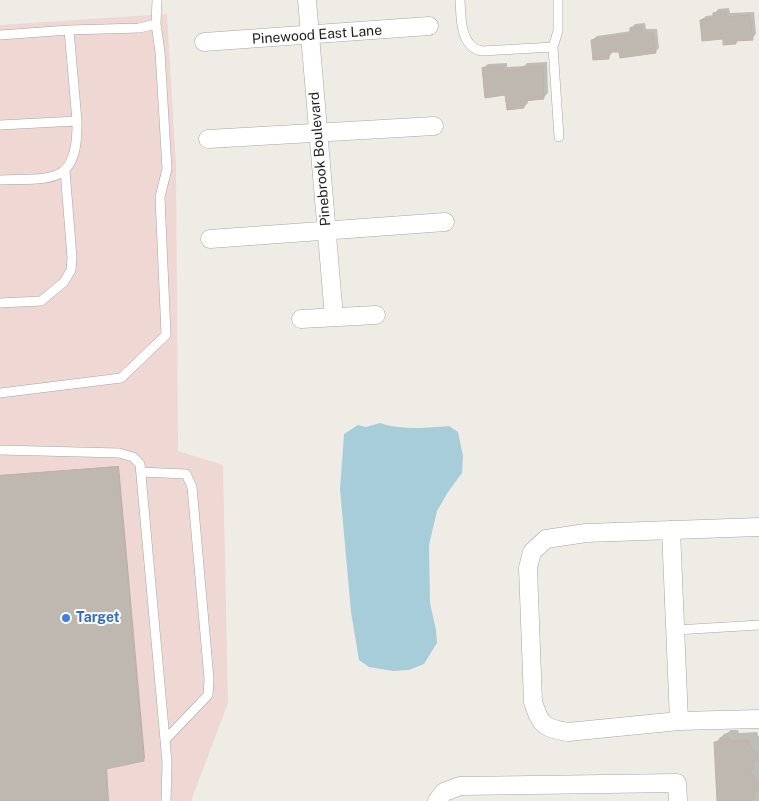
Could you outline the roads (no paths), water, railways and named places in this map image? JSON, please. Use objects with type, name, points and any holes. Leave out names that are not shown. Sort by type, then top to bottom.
[{"type":"street","name":"Pinebrook Boulevard","points":[[307,0],[334,317]]},
{"type":"street","name":"Pinewood East Lane","points":[[204,42],[310,36],[429,26]]},
{"type":"street","points":[[208,139],[434,126]]},
{"type":"street","points":[[210,239],[445,222]]},
{"type":"street","points":[[301,319],[376,315]]},
{"type":"street","points":[[759,527],[586,533],[546,539],[532,552],[528,568],[533,702],[539,720],[550,729],[568,732],[679,721],[759,719]]},
{"type":"street","points":[[672,530],[679,721]]},
{"type":"street","points":[[437,801],[444,792],[460,786],[677,783],[678,801]]},
{"type":"lane","points":[[0,393],[121,378],[166,334],[160,197],[167,169],[160,52],[156,24],[157,0]]},
{"type":"lane","points":[[460,0],[464,30],[467,40],[473,48],[482,51],[553,47]]},
{"type":"lane","points":[[558,0],[558,31],[553,47],[559,137]]},
{"type":"lane","points":[[0,35],[139,28],[156,24]]},
{"type":"lane","points":[[0,180],[50,178],[64,170],[73,158],[77,136],[77,121],[70,30]]},
{"type":"lane","points":[[0,125],[77,121]]},
{"type":"lane","points":[[0,303],[41,300],[64,282],[71,270],[72,258],[64,170]]},
{"type":"lane","points":[[0,450],[119,453],[133,457],[140,464],[167,762],[166,801]]},
{"type":"lane","points":[[141,472],[186,474],[192,487],[194,506],[209,679],[208,695],[165,740]]},
{"type":"lane","points":[[676,630],[759,625]]},
{"type":"water","points":[[380,423],[404,428],[449,426],[458,432],[463,456],[462,473],[437,511],[429,545],[430,603],[437,643],[424,664],[409,670],[393,671],[369,667],[359,660],[351,612],[340,489],[344,434],[358,425],[366,427]]},
{"type":"place","name":"Target","points":[[66,618]]}]
